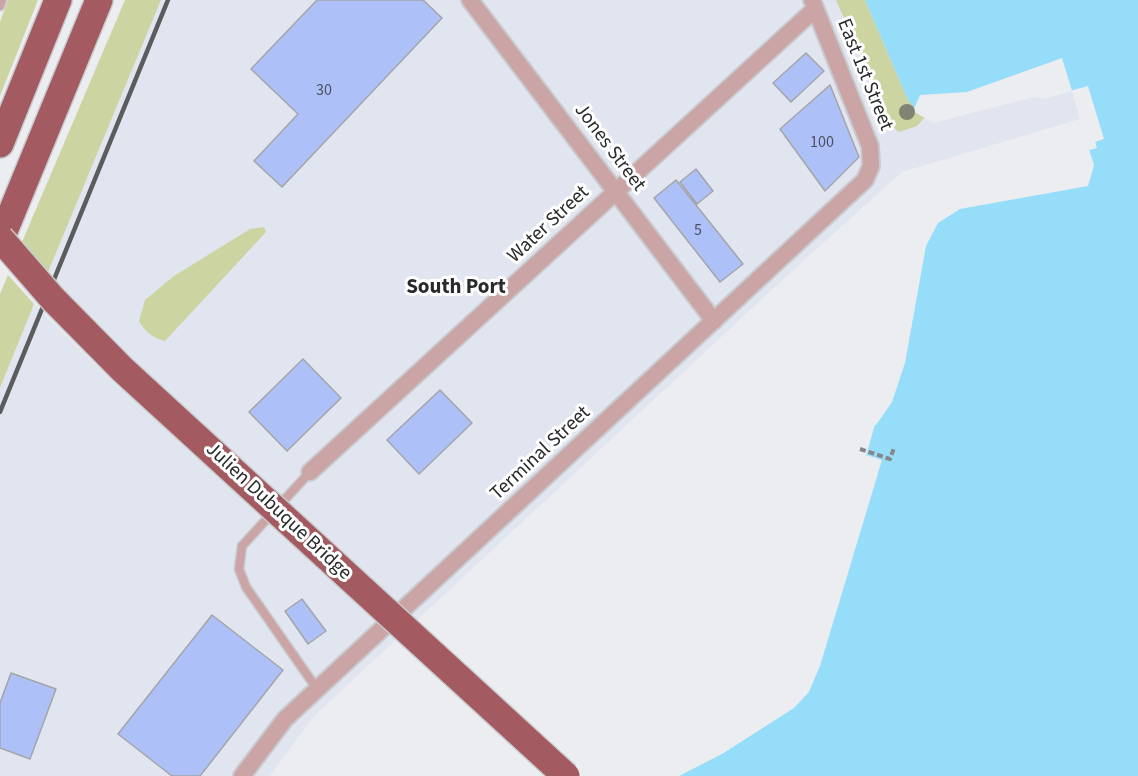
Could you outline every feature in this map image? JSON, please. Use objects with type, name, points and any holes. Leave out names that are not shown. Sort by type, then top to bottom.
[{"type":"highway","points":[[0,144],[58,0]]},
{"type":"highway","points":[[0,240],[99,0]]},
{"type":"highway","name":"Julien Dubuque Bridge","points":[[0,240],[53,299],[122,369],[566,776]]},
{"type":"street","name":"Jones Street","points":[[470,0],[714,321]]},
{"type":"street","name":"Water Street","points":[[310,472],[616,192],[813,4]]},
{"type":"street","name":"East 1st Street","points":[[813,4],[870,146],[871,166]]},
{"type":"street","name":"Terminal Street","points":[[242,776],[285,719],[865,180],[871,166]]},
{"type":"lane","points":[[0,6],[2,0]]},
{"type":"lane","points":[[310,472],[242,546],[239,569],[246,587],[317,689]]},
{"type":"path","points":[[860,449],[890,459],[894,448]]},
{"type":"shaded area","points":[[161,0],[864,0],[900,82],[1047,97],[1072,91],[1080,119],[902,172],[790,273],[313,717],[270,776],[0,776],[0,388],[34,304],[121,390],[130,355],[48,272]]},
{"type":"green space","points":[[8,0],[38,0],[0,96],[0,22]]},
{"type":"green space","points":[[125,0],[161,0],[48,272],[22,242]]},
{"type":"green space","points":[[836,0],[865,0],[908,100],[926,116],[917,126],[899,132],[894,128]]},
{"type":"green space","points":[[264,227],[266,232],[165,341],[153,336],[144,328],[139,321],[145,300],[174,276],[250,229]]},
{"type":"green space","points":[[8,275],[34,304],[0,388],[0,294]]},
{"type":"water","points":[[865,0],[1138,0],[1138,776],[636,776],[712,735],[786,684],[796,672],[852,505],[896,351],[927,217],[1094,165],[1089,150],[1096,148],[1095,142],[1104,139],[1088,86],[1047,97],[1034,94],[919,113],[908,100]]},
{"type":"pier","points":[[1062,58],[1072,91],[1043,99],[1034,97],[933,123],[913,111],[920,95],[967,92]]},
{"type":"pier","points":[[1092,142],[1095,142],[1097,148],[1089,150],[1094,166],[1088,186],[960,209],[938,223],[926,246],[905,363],[892,402],[876,425],[872,425],[893,350],[916,233],[925,215],[948,196],[968,185],[1090,164],[1086,150],[1093,146]]},
{"type":"pier","points":[[863,454],[882,460],[820,666],[809,692],[794,708],[722,754],[679,776],[633,776],[694,739],[727,723],[784,682],[794,670],[806,612],[849,504]]},
{"type":"building","points":[[317,0],[423,0],[442,18],[282,187],[254,161],[298,114],[251,69]]},
{"type":"building","points":[[806,53],[824,71],[791,102],[773,83]]},
{"type":"building","points":[[830,85],[859,157],[825,191],[780,129]]},
{"type":"building","points":[[696,169],[713,191],[697,204],[680,182]]},
{"type":"building","points":[[676,180],[743,264],[720,282],[654,198]]},
{"type":"building","points":[[303,359],[341,398],[287,451],[249,412]]},
{"type":"building","points":[[440,390],[472,423],[419,474],[387,440]]},
{"type":"building","points":[[302,599],[326,631],[308,644],[285,611]]},
{"type":"building","points":[[212,615],[283,670],[200,776],[172,776],[118,734]]},
{"type":"building","points":[[11,673],[56,689],[30,759],[0,748],[0,703]]},
{"type":"railway","points":[[0,412],[168,0]]},
{"type":"district","name":"South Port","points":[[456,288]]}]
